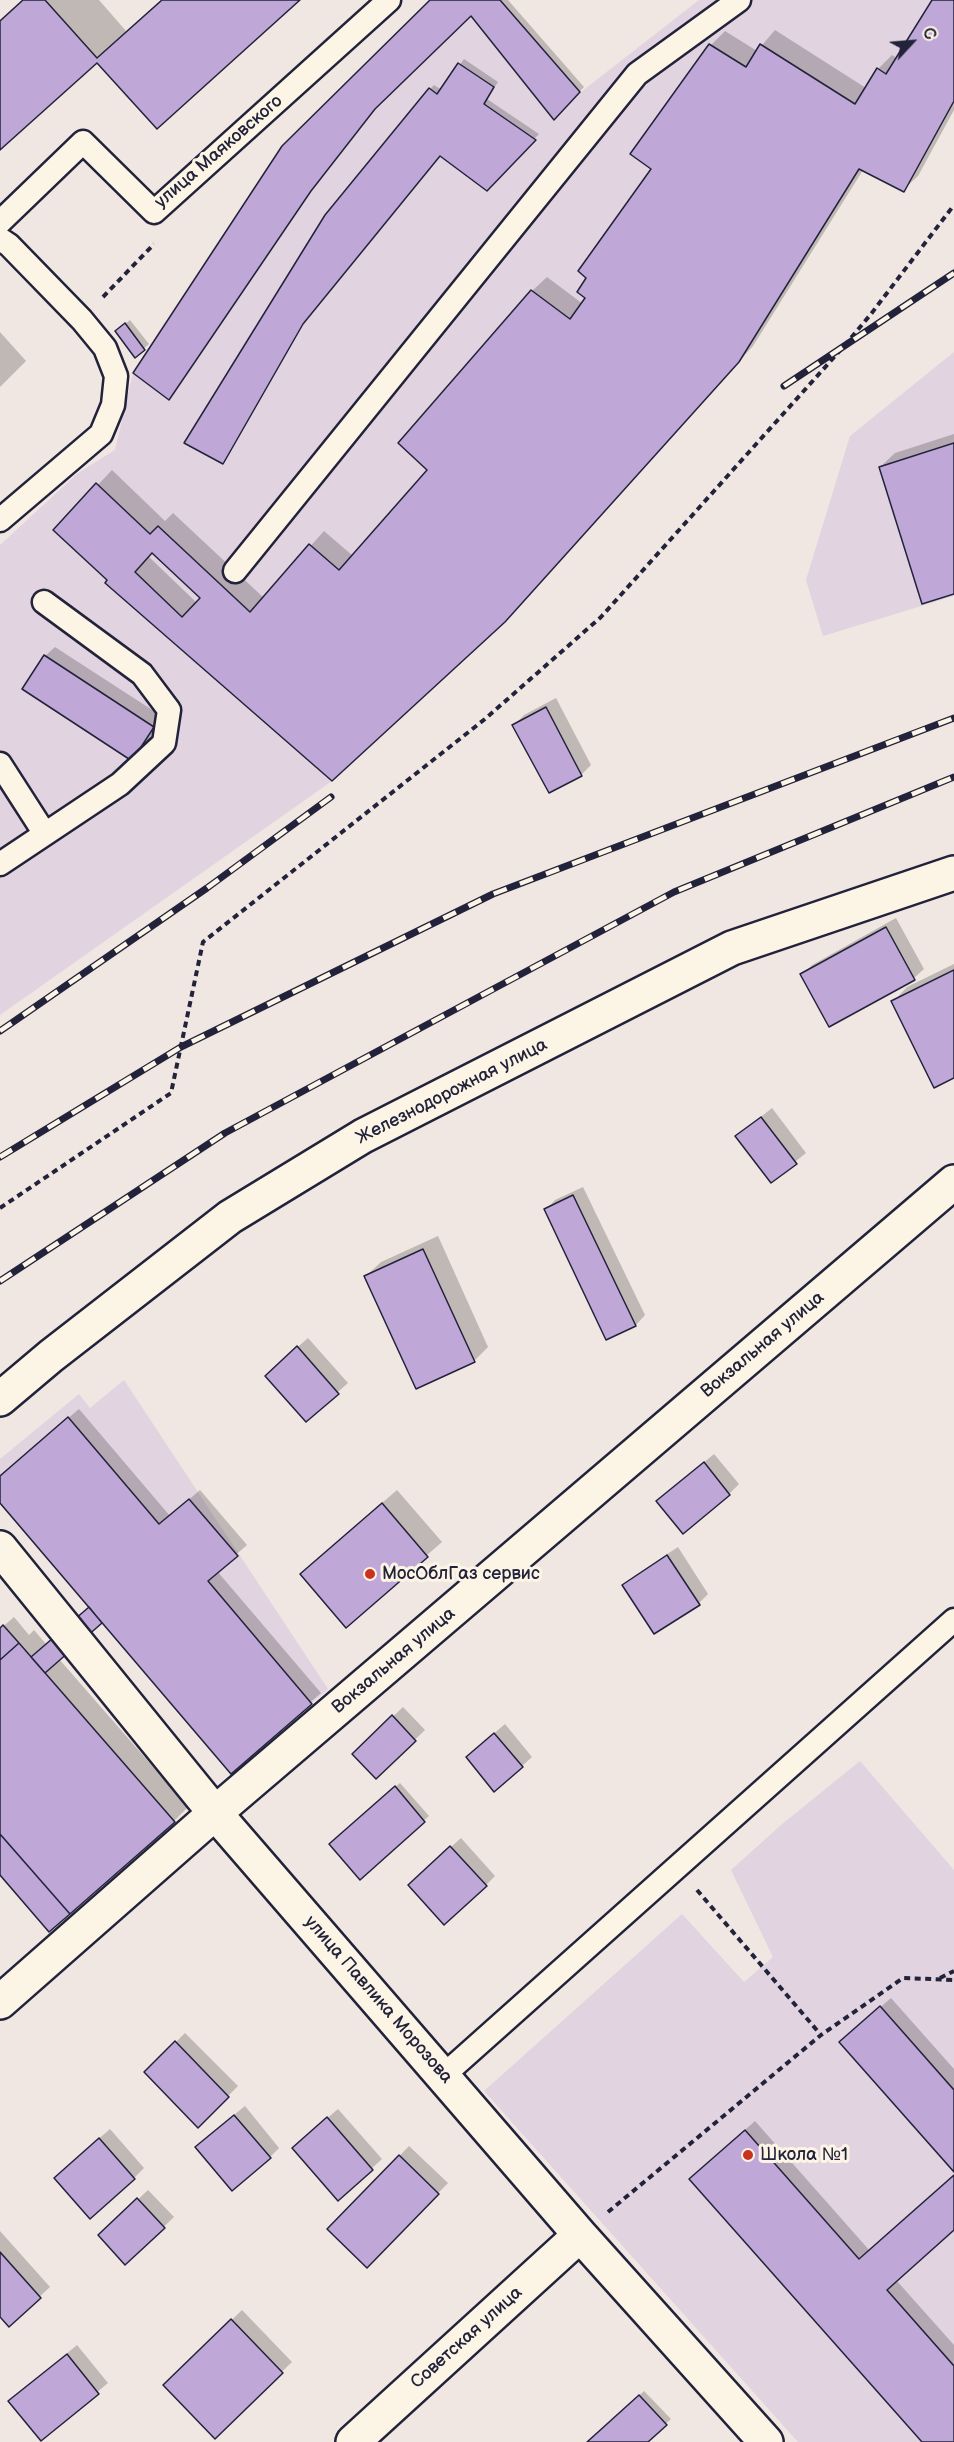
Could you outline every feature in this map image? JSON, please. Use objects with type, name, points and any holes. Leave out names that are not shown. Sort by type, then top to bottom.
[{"type":"street","name":"Железнодорожная улица","points":[[0,1399],[51,1356],[230,1217],[363,1136],[732,948],[954,873]]},
{"type":"street","name":"Вокзальная улица","points":[[0,2002],[215,1813],[954,1182]]},
{"type":"street","name":"улица Павлика Морозова","points":[[0,1548],[215,1813],[444,2075],[590,2227],[766,2442]]},
{"type":"street","name":"Советская улица","points":[[353,2442],[590,2227]]},
{"type":"lane","name":"улица Маяковского","points":[[0,222],[84,142],[154,212],[390,0]]},
{"type":"lane","points":[[235,571],[637,74],[739,0]]},
{"type":"lane","points":[[0,239],[9,245],[82,320],[105,348],[116,376],[113,405],[101,434],[0,520]]},
{"type":"lane","points":[[0,864],[120,784],[164,743],[169,710],[142,674],[44,602]]},
{"type":"lane","points":[[0,764],[45,834]]},
{"type":"lane","points":[[444,2075],[954,1620]]},
{"type":"path","points":[[0,1208],[171,1093],[203,942],[485,719],[601,617],[845,345],[954,205]]},
{"type":"path","points":[[82,320],[168,228],[154,212]]},
{"type":"path","points":[[677,1867],[821,2035]]},
{"type":"path","points":[[939,1978],[954,1971]]},
{"type":"path","points":[[590,2227],[821,2035],[903,1978],[954,1980]]},
{"type":"shaded area","points":[[430,0],[500,0],[581,92],[699,0],[954,0],[954,101],[904,192],[859,170],[739,362],[505,622],[332,781],[0,1015],[0,545],[78,473],[115,450],[133,373],[282,146]]},
{"type":"shaded area","points":[[954,352],[954,596],[823,636],[806,580],[850,436]]},
{"type":"shaded area","points":[[124,1380],[328,1689],[231,1774],[0,1503],[0,1459],[79,1394],[90,1408]]},
{"type":"shaded area","name":"Школа №1","points":[[860,1761],[954,1870],[954,2442],[798,2442],[484,2091],[682,1914],[744,1982],[773,1957],[731,1870],[781,1825]]},
{"type":"building","points":[[23,0],[45,0],[97,58],[162,0],[300,0],[157,129],[97,63],[0,150],[0,21]]},
{"type":"building","points":[[430,0],[500,0],[580,92],[554,120],[471,16],[375,109],[311,191],[169,400],[133,373],[282,146]]},
{"type":"building","points":[[932,0],[954,0],[954,101],[904,192],[859,169],[739,362],[505,622],[332,781],[105,583],[107,580],[53,530],[96,483],[150,534],[158,526],[250,612],[309,544],[339,570],[427,470],[398,443],[531,290],[570,319],[585,298],[577,292],[586,278],[578,271],[651,169],[630,154],[709,44],[746,67],[760,44],[855,104],[877,68],[886,74]],"holes":[[[152,553],[200,598],[182,617],[135,572]]]},
{"type":"building","points":[[458,63],[494,87],[484,104],[536,140],[487,191],[440,156],[303,324],[223,464],[184,443],[325,215],[429,88],[437,94]]},
{"type":"building","points":[[125,323],[145,350],[135,358],[115,331]]},
{"type":"building","points":[[954,443],[954,594],[922,604],[879,467]]},
{"type":"building","points":[[44,655],[154,727],[132,761],[22,689]]},
{"type":"building","points":[[546,707],[582,776],[549,793],[512,725]]},
{"type":"building","points":[[886,927],[915,980],[829,1027],[800,974]]},
{"type":"building","points":[[954,970],[954,1078],[934,1088],[891,1001]]},
{"type":"building","points":[[761,1117],[797,1164],[771,1183],[735,1136]]},
{"type":"building","points":[[573,1195],[636,1326],[606,1340],[544,1209]]},
{"type":"building","points":[[423,1249],[475,1362],[416,1389],[364,1276]]},
{"type":"building","points":[[297,1346],[339,1394],[306,1422],[265,1376]]},
{"type":"building","points":[[68,1417],[159,1524],[189,1499],[238,1556],[208,1581],[312,1704],[231,1774],[0,1503],[0,1476]]},
{"type":"building","points":[[704,1462],[730,1495],[683,1534],[656,1501]]},
{"type":"building","points":[[382,1503],[428,1557],[346,1628],[300,1574]]},
{"type":"building","points":[[667,1555],[700,1605],[654,1634],[622,1585]]},
{"type":"building","points":[[89,1607],[102,1623],[45,1673],[31,1657]]},
{"type":"building","points":[[3,1625],[19,1643],[0,1660],[0,1628]]},
{"type":"building","points":[[19,1643],[175,1822],[70,1914],[0,1834],[0,1660]]},
{"type":"building","points":[[392,1715],[416,1741],[376,1779],[352,1754]]},
{"type":"building","points":[[494,1733],[523,1767],[494,1792],[466,1757]]},
{"type":"building","points":[[395,1786],[425,1822],[360,1880],[329,1844]]},
{"type":"building","points":[[0,1834],[70,1914],[49,1932],[0,1875]]},
{"type":"building","points":[[450,1846],[487,1886],[444,1925],[408,1885]]},
{"type":"building","points":[[880,2006],[954,2090],[954,2172],[839,2042]]},
{"type":"building","points":[[175,2041],[229,2097],[198,2128],[144,2072]]},
{"type":"building","points":[[234,2115],[271,2158],[232,2191],[195,2147]]},
{"type":"building","points":[[327,2117],[373,2170],[338,2201],[292,2148]]},
{"type":"building","points":[[745,2130],[859,2259],[954,2175],[954,2230],[887,2290],[954,2366],[954,2442],[922,2442],[689,2179]]},
{"type":"building","points":[[99,2138],[135,2179],[90,2219],[54,2178]]},
{"type":"building","points":[[399,2155],[439,2194],[367,2268],[327,2229]]},
{"type":"building","points":[[137,2198],[165,2228],[125,2265],[98,2235]]},
{"type":"building","points":[[0,2252],[41,2298],[9,2327],[0,2317]]},
{"type":"building","points":[[231,2319],[283,2373],[215,2439],[163,2385]]},
{"type":"building","points":[[67,2354],[99,2394],[41,2441],[8,2401]]},
{"type":"building","points":[[639,2395],[667,2425],[648,2442],[587,2442]]},
{"type":"railway","points":[[784,386],[954,273]]},
{"type":"railway","points":[[0,1157],[181,1047],[493,894],[954,718]]},
{"type":"railway","points":[[0,1281],[225,1133],[674,892],[954,777]]},
{"type":"railway","points":[[0,1031],[207,888],[331,797]]},
{"type":"place","name":"МосОблГаз сервис","points":[[370,1574]]},
{"type":"place","name":"Школа №1","points":[[748,2155]]}]
